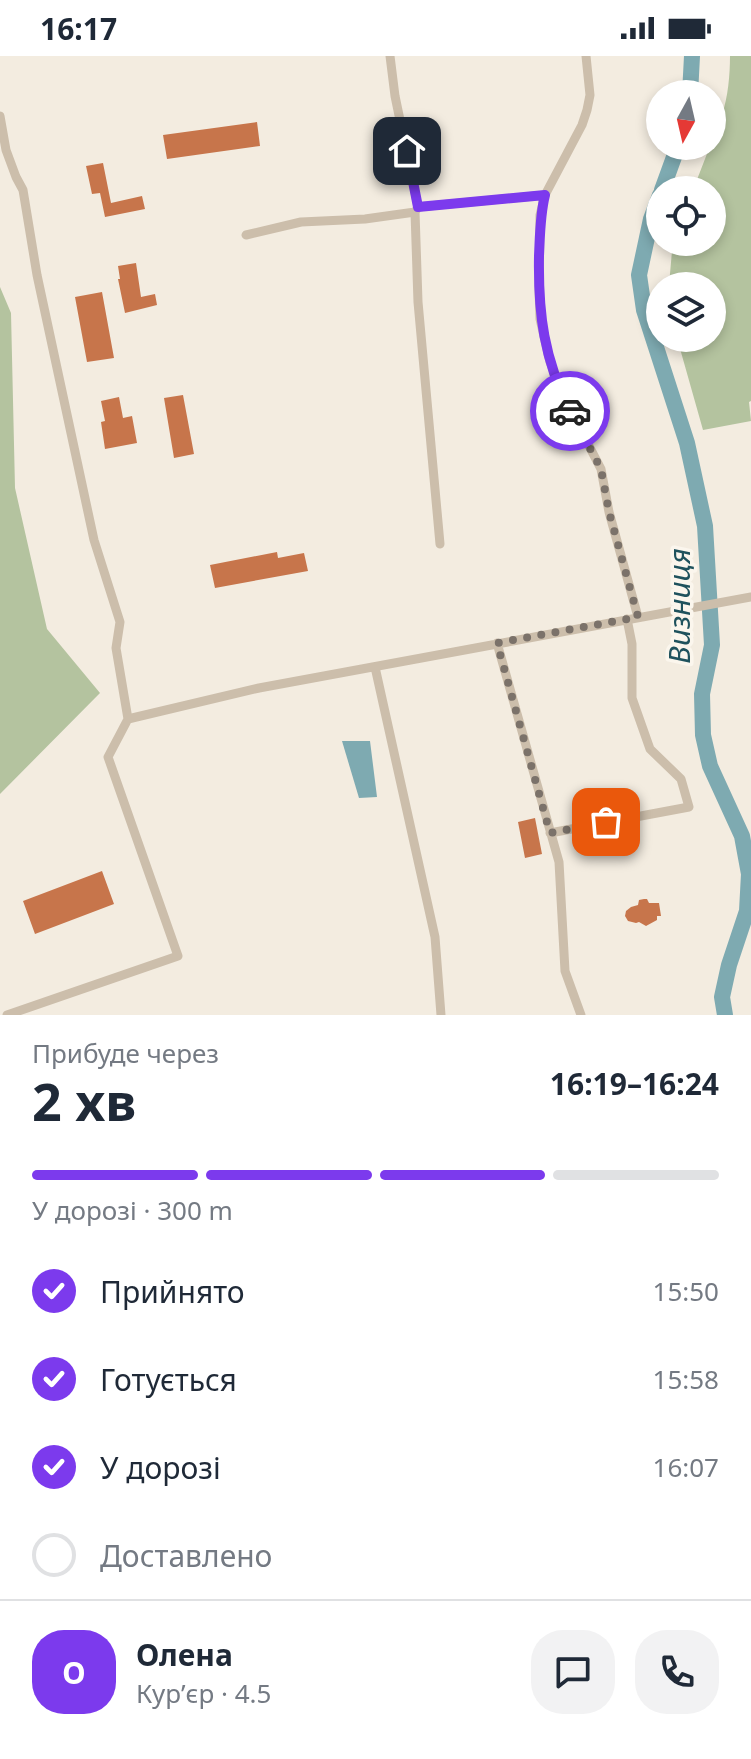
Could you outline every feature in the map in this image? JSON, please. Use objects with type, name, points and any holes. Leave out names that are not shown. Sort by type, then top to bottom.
[{"type":"street","points":[[390,56],[416,209],[418,302],[440,544]]},
{"type":"street","points":[[550,833],[689,807],[681,779],[650,749],[632,698],[632,618],[601,469],[562,394],[550,362],[540,319],[540,215],[545,195],[587,110],[590,95],[586,56]]},
{"type":"street","points":[[0,116],[6,150],[23,190],[37,275],[94,540],[120,622],[116,648],[128,719],[108,757],[178,956],[7,1015]]},
{"type":"street","points":[[246,235],[301,222],[365,219],[416,209],[545,195]]},
{"type":"street","points":[[128,719],[259,688],[751,597]]},
{"type":"street","points":[[497,643],[559,862],[565,971],[581,1015]]},
{"type":"street","points":[[375,667],[435,937],[441,1015]]},
{"type":"green space","points":[[730,56],[751,56],[751,421],[703,430],[681,352],[726,352],[726,272],[670,272],[672,256],[726,256],[726,176],[698,176],[705,160],[726,160]]},
{"type":"green space","points":[[0,287],[11,313],[15,488],[47,629],[100,693],[0,794]]},
{"type":"water","points":[[342,741],[370,741],[377,797],[359,798]]},
{"type":"building","points":[[257,122],[260,146],[167,159],[163,135]]},
{"type":"building","points":[[103,163],[111,203],[142,196],[145,209],[105,217],[100,193],[92,194],[86,166]]},
{"type":"building","points":[[136,263],[141,297],[155,294],[157,305],[125,313],[118,266]]},
{"type":"building","points":[[102,292],[114,358],[87,362],[75,297]]},
{"type":"building","points":[[183,395],[194,454],[174,458],[164,398]]},
{"type":"building","points":[[119,397],[123,418],[132,416],[137,443],[105,449],[101,401]]},
{"type":"building","points":[[277,552],[278,558],[304,553],[308,571],[215,588],[210,565]]},
{"type":"building","points":[[535,818],[542,854],[525,858],[518,822]]},
{"type":"building","points":[[102,871],[114,904],[35,934],[23,901]]},
{"type":"building","points":[[647,899],[649,903],[659,903],[661,916],[646,926],[628,921],[626,911],[638,905],[639,900]]},
{"type":"waterway","name":"Визниця","points":[[691,80],[692,56]]},
{"type":"waterway","name":"Визниця","points":[[667,176],[673,160]]},
{"type":"waterway","name":"Визниця","points":[[646,242],[639,275],[644,310],[687,443],[705,526],[712,645],[702,694],[703,735],[710,766],[742,836],[749,874],[747,911],[722,997],[725,1015]]},
{"type":"way so far","points":[[570,411],[601,469],[609,512],[638,617],[497,643],[550,833],[606,822]]},
{"type":"route","points":[[407,151],[418,207],[545,195],[540,215],[540,319],[550,362],[570,411]]}]
